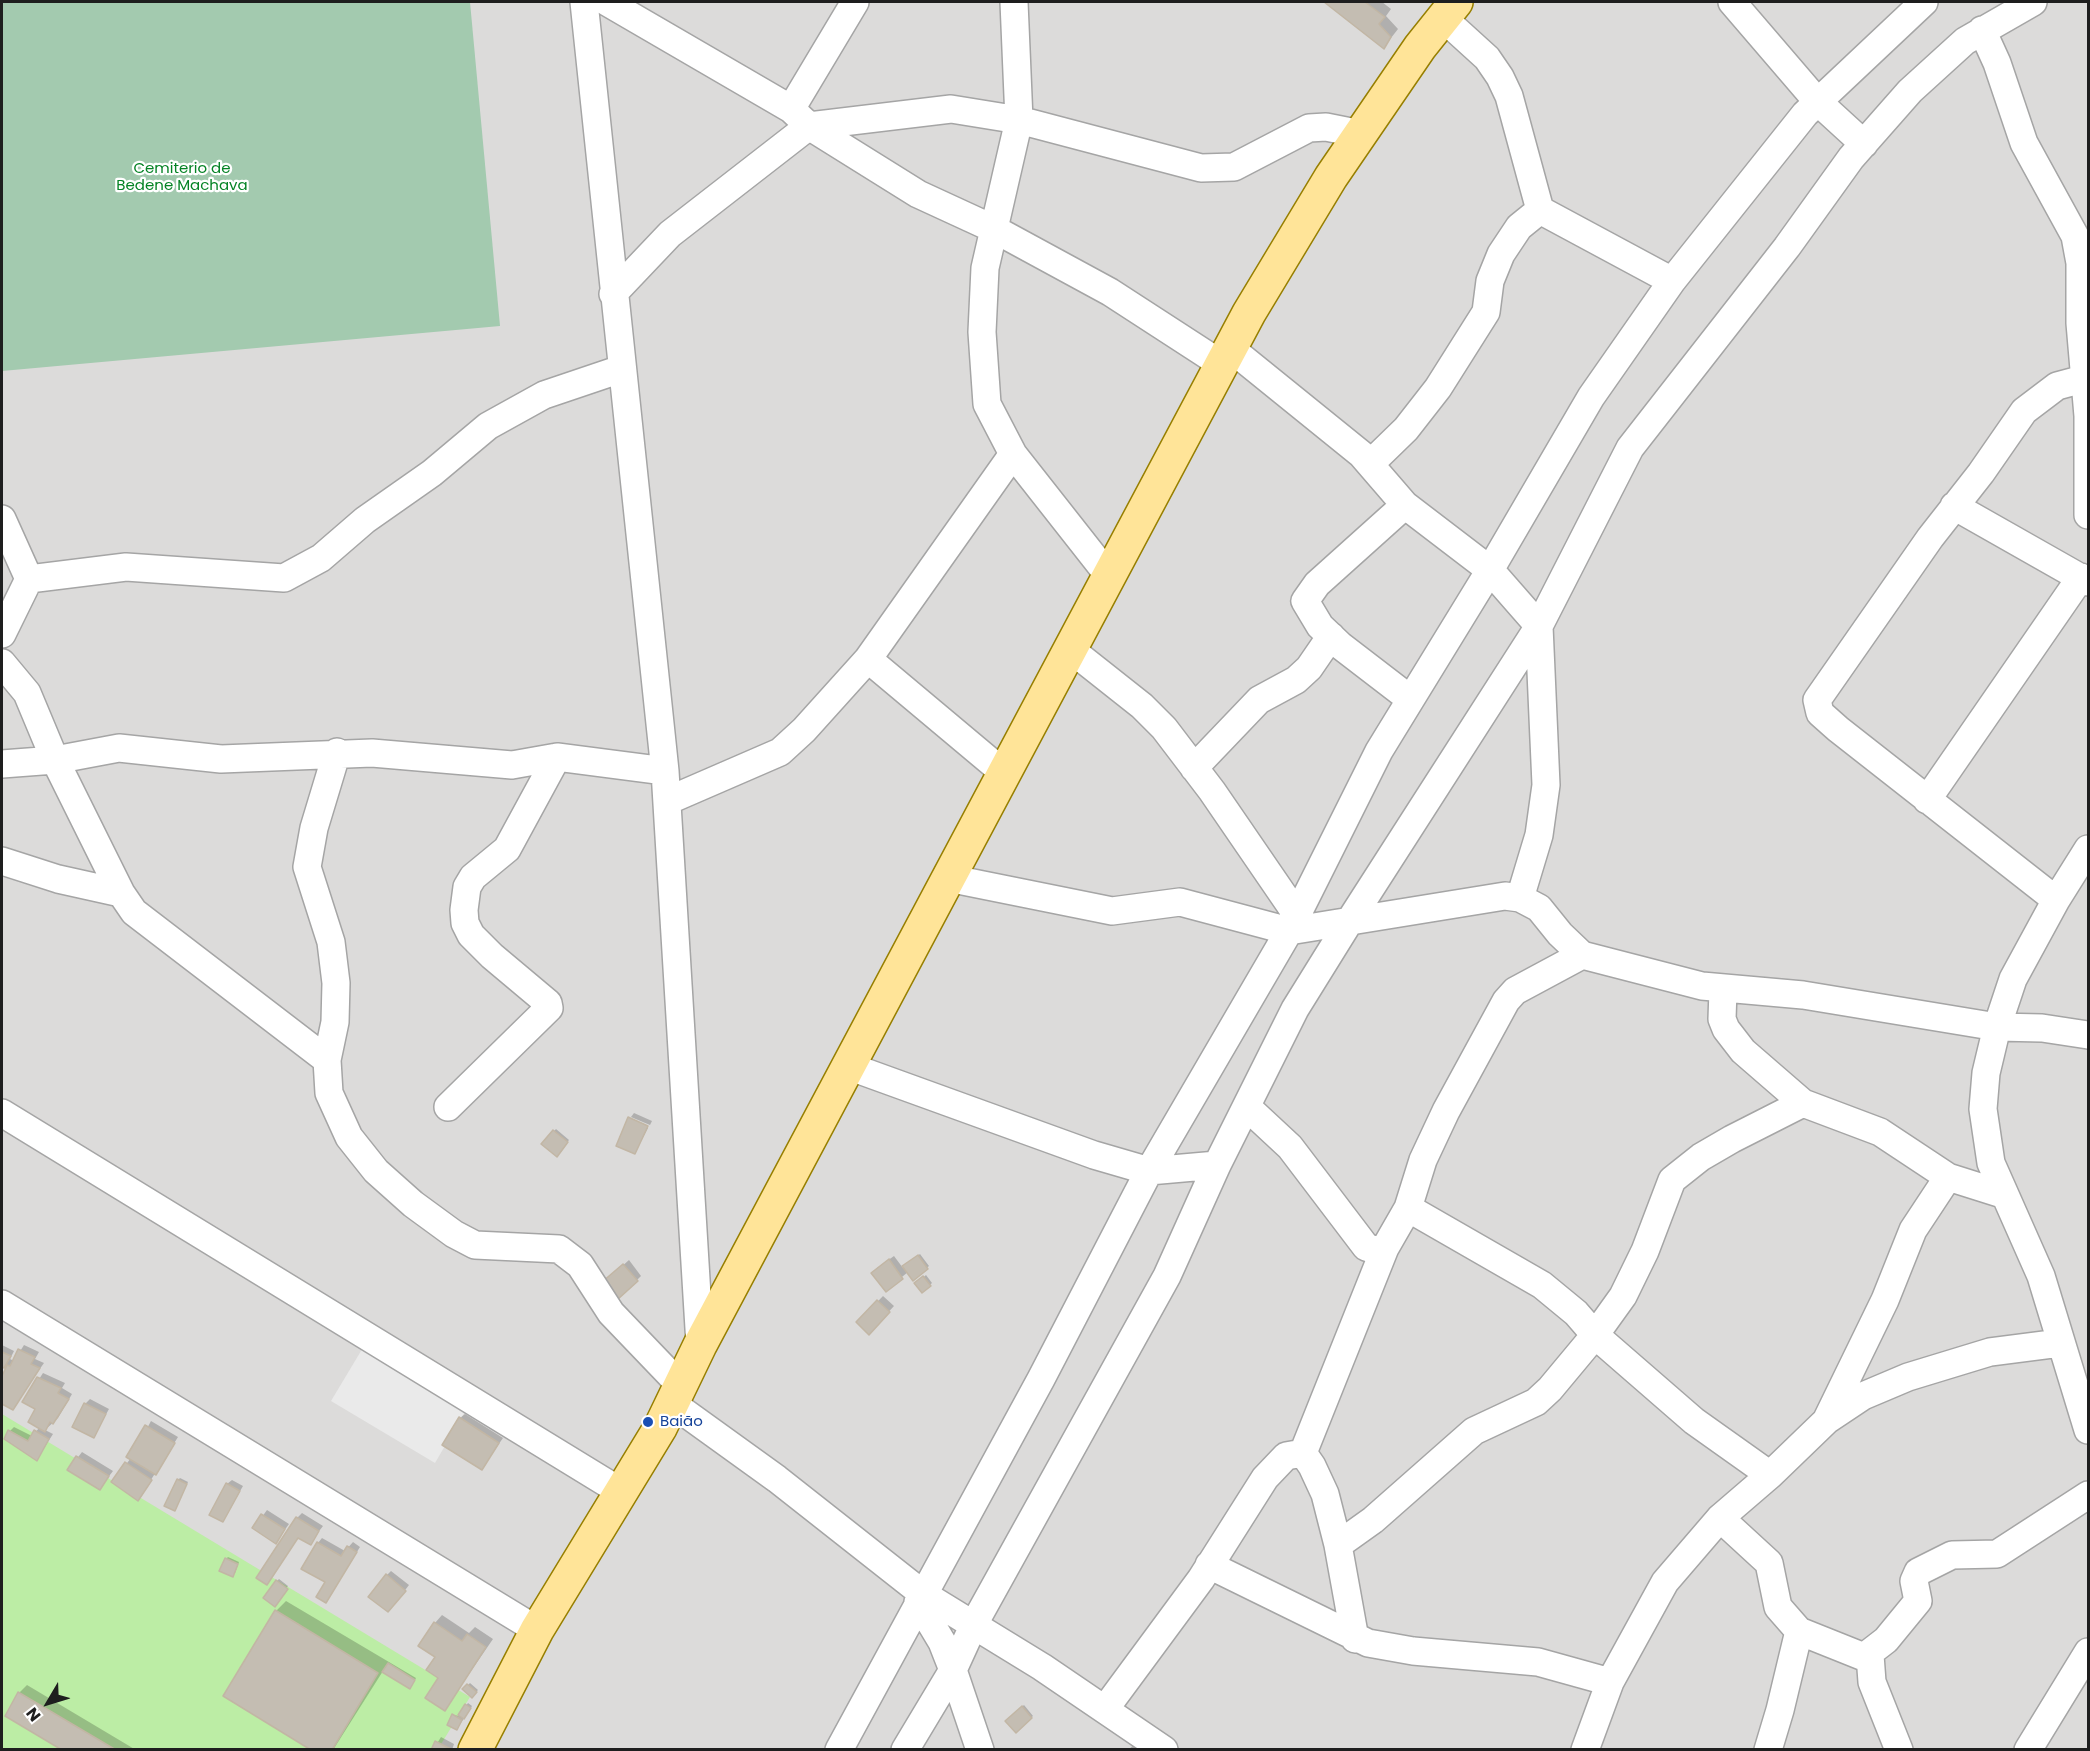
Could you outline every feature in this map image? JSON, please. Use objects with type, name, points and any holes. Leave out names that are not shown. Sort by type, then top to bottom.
[{"type":"main road","points":[[475,1749],[537,1630],[622,1492],[677,1395],[700,1345],[1226,356],[1325,186],[1420,47],[1450,10]]},
{"type":"street","points":[[584,2],[665,771],[700,1345]]},
{"type":"street","points":[[607,2],[800,117],[918,194],[994,229],[1226,356],[1361,454],[1405,505],[1490,570],[1539,626],[1545,785],[1539,836],[1520,898]]},
{"type":"street","points":[[613,294],[670,234],[800,117],[855,2]]},
{"type":"street","points":[[1014,2],[1019,120],[985,268],[982,332],[987,404],[1013,454],[1109,576]]},
{"type":"street","points":[[1732,2],[1817,100],[1864,144]]},
{"type":"street","points":[[839,1749],[1041,1379],[1149,1171],[1293,923],[1378,751],[1490,570],[1591,397],[1672,281],[1817,100],[1924,2]]},
{"type":"street","points":[[905,1749],[953,1670],[974,1624],[1167,1276],[1217,1165],[1295,1009],[1539,626],[1630,448],[1731,321],[1864,144],[1910,91],[1965,40],[2033,2]]},
{"type":"street","points":[[1450,10],[1487,58],[1509,96],[1540,210],[1672,281]]},
{"type":"street","points":[[1982,30],[1997,63],[2024,143],[2075,236],[2084,261],[2083,378],[2088,416],[2088,515]]},
{"type":"street","points":[[800,117],[951,109],[1019,120],[1201,168],[1234,167],[1309,129],[1326,127],[1361,134]]},
{"type":"street","points":[[1370,464],[1406,429],[1475,333],[1486,312],[1490,281],[1501,254],[1519,227],[1540,210]]},
{"type":"street","points":[[29,579],[126,567],[284,578],[321,558],[364,520],[432,473],[488,426],[544,394],[621,369]]},
{"type":"street","points":[[2056,900],[1820,714],[1817,700],[2024,411],[2057,386],[2083,378]]},
{"type":"street","points":[[667,801],[780,752],[804,730],[868,659],[1013,454]]},
{"type":"street","points":[[1405,505],[1317,584],[1305,601],[1320,626],[1410,699]]},
{"type":"street","points":[[1927,800],[2085,580],[1954,506]]},
{"type":"street","points":[[2,519],[29,579]]},
{"type":"street","points":[[2,634],[29,579]]},
{"type":"street","points":[[1194,768],[1259,700],[1296,680],[1309,668],[1331,636]]},
{"type":"street","points":[[1070,649],[1142,706],[1194,768],[1293,923]]},
{"type":"street","points":[[868,659],[1004,773]]},
{"type":"street","points":[[2,663],[27,693],[55,760],[121,893],[134,912],[327,1060]]},
{"type":"street","points":[[2,764],[55,760],[119,748],[221,759],[337,752],[512,765],[557,757],[665,771]]},
{"type":"street","points":[[337,752],[314,828],[308,867],[331,942],[336,983],[335,1022],[327,1060],[329,1093],[349,1137],[376,1171],[438,1222],[475,1245],[559,1249],[580,1265],[611,1313],[677,1395],[920,1598],[974,1624],[1164,1749]]},
{"type":"street","points":[[448,1107],[549,1008],[548,1003],[492,956],[471,935],[465,923],[464,910],[467,887],[473,877],[507,849],[557,757]]},
{"type":"street","points":[[2088,849],[2056,900],[2013,979],[1997,1027],[1986,1073],[1983,1109],[1991,1163],[2041,1276],[2088,1430]]},
{"type":"street","points":[[2,861],[58,879],[121,893]]},
{"type":"street","points":[[948,878],[1112,911],[1180,902],[1293,923],[1349,922],[1505,896],[1520,898],[1539,908],[1582,955],[1723,990],[1803,995],[1997,1027],[2042,1028],[2088,1035]]},
{"type":"street","points":[[1303,1453],[1385,1248],[1408,1208],[1423,1160],[1446,1111],[1506,1001],[1515,991],[1582,955]]},
{"type":"street","points":[[1723,990],[1722,1019],[1726,1029],[1743,1051],[1803,1102],[1880,1132],[1948,1177],[2005,1195]]},
{"type":"street","points":[[848,1066],[1095,1155],[1149,1171],[1217,1165]]},
{"type":"street","points":[[1338,1545],[1373,1520],[1474,1431],[1536,1402],[1595,1335],[1623,1296],[1646,1251],[1672,1180],[1721,1145],[1803,1102]]},
{"type":"street","points":[[1247,1107],[1290,1147],[1366,1247],[1375,1250],[1385,1248]]},
{"type":"street","points":[[5,1123],[622,1492]]},
{"type":"street","points":[[1827,1420],[1884,1300],[1913,1230],[1948,1177]]},
{"type":"street","points":[[1408,1208],[1542,1285],[1576,1312],[1595,1335],[1694,1421],[1770,1475]]},
{"type":"street","points":[[2,1304],[537,1630]]},
{"type":"street","points":[[1585,1749],[1610,1682],[1665,1582],[1720,1518],[1770,1475],[1827,1420],[1863,1396],[1908,1377],[1990,1352],[2060,1343]]},
{"type":"street","points":[[1303,1453],[1325,1494],[1338,1545],[1355,1639]]},
{"type":"street","points":[[1105,1709],[1209,1565],[1277,1465],[1286,1456],[1303,1453]]},
{"type":"street","points":[[1720,1518],[1769,1563],[1778,1607],[1799,1631],[1864,1658],[1870,1655],[1898,1627],[1918,1601],[1914,1581],[1917,1572],[1952,1555],[1997,1554],[2088,1495]]},
{"type":"street","points":[[1209,1565],[1355,1639],[1413,1651],[1538,1662],[1610,1682]]},
{"type":"street","points":[[920,1598],[942,1642],[980,1749]]},
{"type":"street","points":[[1768,1749],[1799,1631]]},
{"type":"street","points":[[2028,1749],[2088,1652]]},
{"type":"street","points":[[1870,1655],[1872,1682],[1899,1749]]},
{"type":"shaded area","points":[[2,2],[2088,2],[2088,1749],[2,1749]]},
{"type":"shaded area","points":[[364,1346],[467,1408],[435,1463],[331,1401]]},
{"type":"green space","name":"Cemiterio de Bedene Machava","points":[[2,2],[470,2],[500,326],[2,371]]},
{"type":"green space","points":[[2,1414],[470,1697],[438,1749],[2,1749]]},
{"type":"building","points":[[1324,2],[1365,2],[1385,17],[1379,24],[1391,37],[1384,49]]},
{"type":"building","points":[[628,1117],[648,1126],[635,1154],[616,1146]]},
{"type":"building","points":[[553,1130],[568,1142],[557,1157],[541,1144]]},
{"type":"building","points":[[918,1255],[928,1269],[913,1281],[902,1266]]},
{"type":"building","points":[[889,1259],[903,1279],[886,1292],[871,1273]]},
{"type":"building","points":[[623,1264],[638,1281],[617,1300],[602,1282]]},
{"type":"building","points":[[923,1276],[931,1286],[922,1293],[914,1283]]},
{"type":"building","points":[[877,1300],[890,1312],[869,1335],[856,1322]]},
{"type":"building","points":[[18,1349],[35,1357],[31,1364],[40,1368],[13,1410],[2,1404],[2,1376]]},
{"type":"building","points":[[2,1352],[11,1356],[4,1368],[2,1367]]},
{"type":"building","points":[[37,1377],[61,1388],[58,1393],[69,1399],[53,1424],[50,1422],[45,1432],[28,1422],[35,1409],[22,1402]]},
{"type":"building","points":[[84,1403],[106,1414],[94,1438],[72,1427]]},
{"type":"building","points":[[459,1417],[499,1443],[482,1470],[442,1445]]},
{"type":"building","points":[[145,1425],[175,1443],[156,1475],[126,1457]]},
{"type":"building","points":[[8,1430],[28,1441],[34,1430],[49,1439],[37,1461],[4,1439]]},
{"type":"building","points":[[76,1456],[109,1476],[100,1490],[67,1470]]},
{"type":"building","points":[[125,1462],[152,1480],[138,1501],[111,1482]]},
{"type":"building","points":[[177,1479],[187,1484],[175,1511],[164,1506]]},
{"type":"building","points":[[226,1483],[240,1491],[223,1522],[209,1515]]},
{"type":"building","points":[[261,1514],[285,1529],[276,1544],[252,1528]]},
{"type":"building","points":[[296,1517],[319,1531],[311,1545],[298,1538],[267,1585],[256,1578]]},
{"type":"building","points":[[317,1542],[341,1556],[347,1546],[357,1552],[326,1603],[316,1597],[325,1582],[301,1569]]},
{"type":"building","points":[[225,1558],[238,1564],[233,1577],[219,1571]]},
{"type":"building","points":[[386,1574],[406,1591],[388,1612],[368,1597]]},
{"type":"building","points":[[276,1580],[288,1589],[275,1607],[263,1598]]},
{"type":"building","points":[[275,1610],[378,1673],[332,1750],[311,1750],[223,1696]]},
{"type":"building","points":[[434,1622],[462,1641],[467,1634],[486,1647],[445,1711],[425,1698],[438,1678],[426,1670],[435,1657],[418,1646]]},
{"type":"building","points":[[388,1663],[415,1680],[410,1689],[382,1672]]},
{"type":"building","points":[[467,1684],[477,1692],[472,1698],[462,1689]]},
{"type":"building","points":[[18,1692],[116,1750],[62,1750],[5,1716]]},
{"type":"building","points":[[465,1704],[471,1708],[464,1719],[458,1715]]},
{"type":"building","points":[[1022,1706],[1032,1718],[1016,1733],[1005,1721]]},
{"type":"building","points":[[452,1714],[462,1720],[457,1730],[447,1725]]},
{"type":"building","points":[[435,1741],[451,1749],[431,1750]]},
{"type":"place","name":"Baião","points":[[648,1422]]}]
